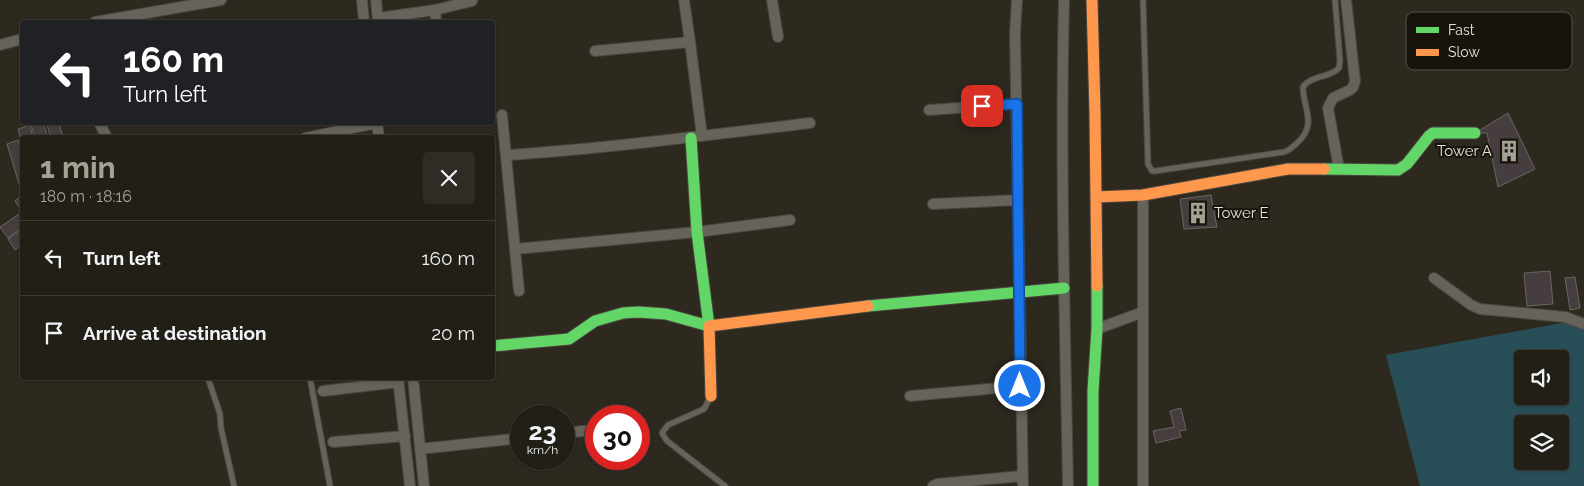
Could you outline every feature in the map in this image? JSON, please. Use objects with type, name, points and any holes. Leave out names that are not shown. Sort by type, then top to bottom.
[{"type":"street","points":[[106,20],[220,0]]},
{"type":"street","points":[[362,0],[364,20]]},
{"type":"street","points":[[376,0],[378,20],[472,1]]},
{"type":"street","points":[[684,0],[690,42],[696,137],[697,232],[709,326],[711,396]]},
{"type":"street","points":[[772,0],[778,37]]},
{"type":"street","points":[[933,486],[937,484],[1022,481],[1015,32],[1017,0]]},
{"type":"street","points":[[1064,0],[1064,288],[1068,486]]},
{"type":"street","points":[[1092,0],[1096,196],[1093,486]]},
{"type":"street","points":[[1339,169],[1328,108],[1333,98],[1350,90],[1355,81],[1346,0]]},
{"type":"street","points":[[435,10],[436,20]]},
{"type":"street","points":[[0,45],[20,40]]},
{"type":"street","points":[[595,52],[690,42]]},
{"type":"street","points":[[929,110],[1017,104]]},
{"type":"street","points":[[502,115],[519,290]]},
{"type":"street","points":[[506,154],[544,153],[810,123]]},
{"type":"street","points":[[319,135],[367,125]]},
{"type":"street","points":[[1096,196],[1144,195],[1288,169],[1398,170],[1407,164],[1429,136],[1433,134],[1475,133]]},
{"type":"street","points":[[1143,486],[1144,195]]},
{"type":"street","points":[[933,204],[1018,200]]},
{"type":"street","points":[[516,249],[697,232],[790,220]]},
{"type":"street","points":[[1434,278],[1471,305],[1480,308],[1565,318],[1584,324]]},
{"type":"street","points":[[495,346],[574,337],[592,322],[627,313],[661,313],[709,326],[856,307],[1064,288]]},
{"type":"street","points":[[1096,329],[1143,312]]},
{"type":"street","points":[[323,390],[398,380],[410,486]]},
{"type":"street","points":[[412,380],[424,486]]},
{"type":"street","points":[[910,396],[1020,386]]},
{"type":"street","points":[[333,442],[405,436]]},
{"type":"street","points":[[420,449],[510,439]]},
{"type":"lane","points":[[1142,0],[1148,164],[1152,171],[1155,172],[1290,150],[1300,140],[1308,126],[1309,118],[1303,87],[1311,80],[1335,72],[1340,68],[1335,0]]},
{"type":"lane","points":[[209,380],[220,414],[221,428],[234,486]]},
{"type":"lane","points":[[310,380],[330,486]]},
{"type":"lane","points":[[711,396],[704,409],[668,425],[662,433],[667,441],[724,486]]},
{"type":"water","points":[[1584,319],[1584,486],[1420,486],[1386,355]]},
{"type":"building","name":"Tower A","points":[[1508,113],[1535,169],[1498,187],[1487,133],[1475,133]]},
{"type":"building","points":[[30,125],[32,135],[20,136],[18,129]]},
{"type":"building","points":[[31,125],[44,125],[47,135],[34,135]]},
{"type":"building","points":[[47,125],[60,125],[62,135],[50,135]]},
{"type":"building","points":[[18,140],[20,147],[20,187],[7,144]]},
{"type":"building","name":"Tower E","points":[[1211,195],[1217,227],[1184,229],[1180,199]]},
{"type":"building","points":[[20,197],[20,208],[15,201]]},
{"type":"building","points":[[20,213],[20,229],[8,238],[0,227]]},
{"type":"building","points":[[20,230],[20,246],[15,250],[8,239]]},
{"type":"building","points":[[1550,271],[1553,304],[1527,306],[1524,273]]},
{"type":"building","points":[[1575,277],[1580,308],[1570,310],[1565,278]]},
{"type":"building","points":[[1181,408],[1186,430],[1179,431],[1181,437],[1156,443],[1153,431],[1174,427],[1170,411]]},
{"type":"traffic: fast","points":[[1324,169],[1398,170],[1407,164],[1433,133],[1475,133]]},
{"type":"traffic: fast","points":[[495,346],[569,339],[595,321],[623,313],[666,314],[709,326],[697,232],[691,138]]},
{"type":"traffic: fast","points":[[1093,486],[1093,391],[1097,329],[1097,286]]},
{"type":"traffic: fast","points":[[868,306],[1064,288]]},
{"type":"traffic: slow","points":[[1092,0],[1097,286]]},
{"type":"traffic: slow","points":[[1096,197],[1143,195],[1288,169],[1324,169]]},
{"type":"traffic: slow","points":[[711,396],[709,326],[868,306]]},
{"type":"place","name":"Tower A","points":[[1509,151]]},
{"type":"place","name":"Tower E","points":[[1198,213]]},
{"type":"route","points":[[982,106],[1017,104],[1020,386]]}]
